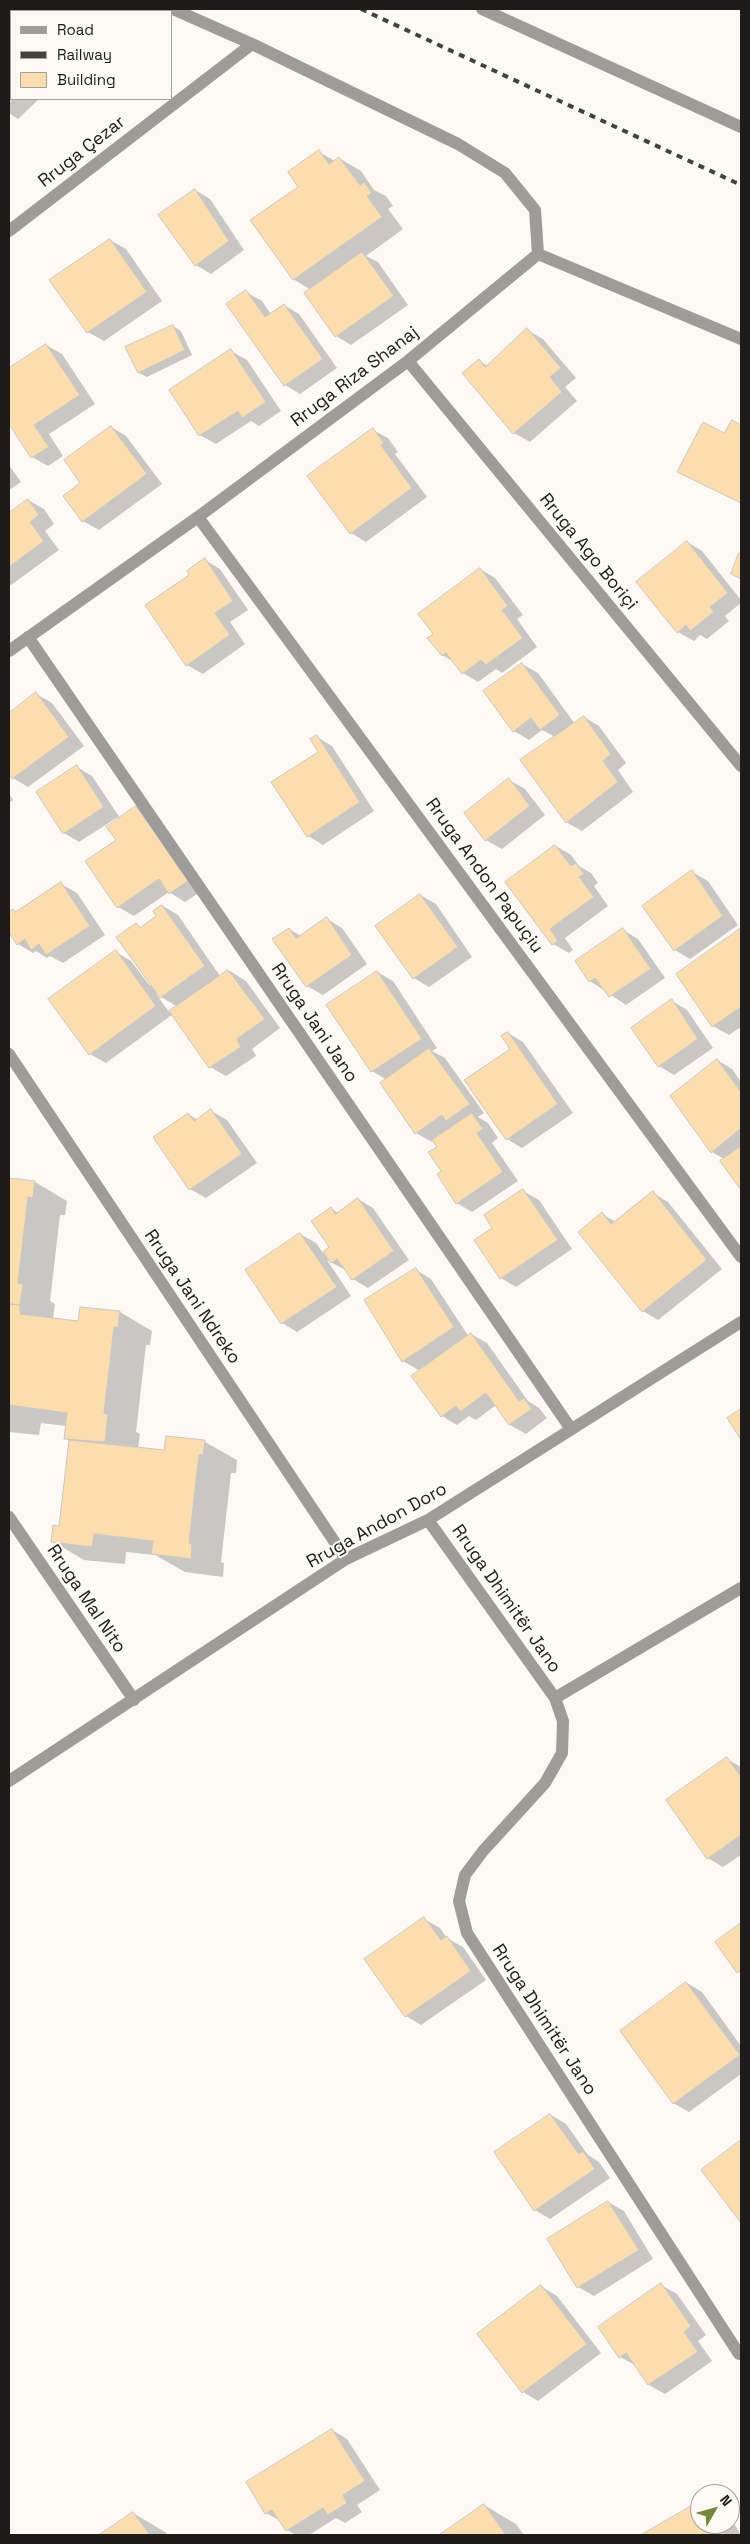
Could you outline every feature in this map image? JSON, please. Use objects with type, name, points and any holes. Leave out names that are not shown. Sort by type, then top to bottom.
[{"type":"street","points":[[173,9],[252,44],[458,144],[506,173],[535,210],[538,254],[741,340]]},
{"type":"street","points":[[482,9],[741,127]]},
{"type":"street","name":"Rruga Çezar","points":[[9,231],[252,44]]},
{"type":"street","name":"Rruga Riza Shanaj","points":[[9,651],[198,516],[408,361],[538,254]]},
{"type":"street","name":"Rruga Ago Boriçi","points":[[408,361],[741,766]]},
{"type":"street","name":"Rruga Andon Papuçiu","points":[[198,516],[741,1257]]},
{"type":"street","name":"Rruga Jani Jano","points":[[28,637],[571,1429]]},
{"type":"street","name":"Rruga Jani Ndreko","points":[[9,1054],[346,1559]]},
{"type":"street","name":"Rruga Andon Doro","points":[[9,1781],[346,1559],[428,1520],[741,1322]]},
{"type":"street","name":"Rruga Mal Nito","points":[[9,1517],[134,1700]]},
{"type":"street","name":"Rruga Dhimitër Jano","points":[[428,1520],[555,1698],[563,1721],[562,1752],[545,1783],[465,1874],[459,1901],[467,1933],[738,2354]]},
{"type":"street","name":"Rruga Dhimitër Jano","points":[[555,1698],[741,1588]]},
{"type":"building","points":[[9,41],[10,100],[13,100],[9,104]]},
{"type":"building","points":[[319,150],[329,164],[339,157],[360,185],[364,182],[372,193],[367,196],[382,217],[293,280],[250,220],[298,187],[288,172]]},
{"type":"building","points":[[195,189],[229,241],[195,266],[158,215]]},
{"type":"building","points":[[110,239],[147,292],[87,333],[49,280]]},
{"type":"building","points":[[362,252],[394,296],[335,337],[304,293]]},
{"type":"building","points":[[246,290],[265,317],[284,304],[323,359],[284,386],[226,304]]},
{"type":"building","points":[[173,325],[185,350],[138,373],[125,347]]},
{"type":"building","points":[[527,328],[561,368],[550,377],[562,392],[513,434],[462,373],[479,359],[485,367]]},
{"type":"building","points":[[46,344],[80,395],[34,425],[49,447],[31,458],[9,424],[9,368]]},
{"type":"building","points":[[231,349],[266,402],[242,418],[238,411],[199,436],[169,390]]},
{"type":"building","points":[[732,420],[741,425],[741,503],[677,472],[703,422],[724,433]]},
{"type":"building","points":[[111,426],[147,474],[82,522],[63,496],[80,483],[64,460]]},
{"type":"building","points":[[373,428],[384,443],[381,445],[412,488],[350,534],[307,476]]},
{"type":"building","points":[[28,499],[39,515],[30,522],[44,541],[9,567],[9,513]]},
{"type":"building","points":[[687,541],[728,593],[710,607],[714,612],[690,631],[686,625],[677,633],[636,582]]},
{"type":"building","points":[[739,553],[741,554],[741,579],[731,574]]},
{"type":"building","points":[[205,558],[233,601],[215,613],[230,635],[186,666],[145,605],[189,575],[187,571]]},
{"type":"building","points":[[480,568],[508,606],[502,610],[523,638],[486,665],[481,660],[462,674],[446,653],[442,656],[427,638],[433,634],[418,614]]},
{"type":"building","points":[[522,663],[560,715],[540,730],[531,718],[513,732],[483,691]]},
{"type":"building","points":[[36,692],[69,737],[12,779],[9,774],[9,713]]},
{"type":"building","points":[[584,716],[611,754],[603,761],[618,782],[566,823],[520,760]]},
{"type":"building","points":[[317,735],[360,802],[307,837],[271,782],[318,752],[310,739]]},
{"type":"building","points":[[77,765],[104,807],[63,834],[36,792]]},
{"type":"building","points":[[509,778],[530,806],[485,841],[464,813]]},
{"type":"building","points":[[136,806],[188,881],[169,894],[159,879],[117,908],[85,861],[116,840],[106,827]]},
{"type":"building","points":[[555,845],[571,866],[576,863],[584,874],[579,877],[594,897],[550,929],[558,941],[552,945],[505,882]]},
{"type":"building","points":[[692,870],[723,916],[674,951],[642,906]]},
{"type":"building","points":[[61,882],[90,926],[46,955],[39,944],[31,950],[25,939],[17,945],[9,933],[9,912],[13,909],[15,912]]},
{"type":"building","points":[[420,894],[458,947],[413,979],[375,926]]},
{"type":"building","points":[[162,905],[205,966],[160,998],[116,937],[136,923],[140,928],[156,916],[153,911]]},
{"type":"building","points":[[327,917],[352,955],[306,987],[272,939],[289,928],[296,938]]},
{"type":"building","points":[[623,928],[651,969],[609,997],[595,978],[589,982],[575,961]]},
{"type":"building","points":[[741,928],[741,1007],[712,1027],[676,974]]},
{"type":"building","points":[[116,950],[156,1006],[89,1055],[48,999]]},
{"type":"building","points":[[228,970],[265,1019],[237,1039],[241,1047],[209,1068],[169,1011]]},
{"type":"building","points":[[377,971],[422,1039],[371,1072],[326,1005]]},
{"type":"building","points":[[672,999],[698,1039],[658,1067],[631,1028]]},
{"type":"building","points":[[508,1032],[558,1104],[506,1140],[464,1080],[510,1049],[501,1036]]},
{"type":"building","points":[[429,1048],[470,1104],[446,1121],[442,1115],[415,1134],[380,1083]]},
{"type":"building","points":[[717,1059],[741,1092],[741,1128],[711,1153],[670,1096]]},
{"type":"building","points":[[211,1109],[242,1154],[189,1190],[153,1137],[188,1113],[194,1121]]},
{"type":"building","points":[[472,1113],[483,1129],[477,1133],[503,1172],[456,1204],[437,1174],[441,1171],[428,1152],[437,1147],[432,1140]]},
{"type":"building","points":[[741,1146],[741,1190],[720,1161]]},
{"type":"building","points":[[9,1178],[35,1181],[33,1198],[28,1197],[18,1283],[23,1284],[20,1305],[9,1304]]},
{"type":"building","points":[[523,1189],[558,1240],[500,1279],[474,1240],[492,1228],[484,1215]]},
{"type":"building","points":[[653,1191],[707,1260],[642,1312],[578,1232],[602,1212],[611,1224]]},
{"type":"building","points":[[358,1198],[394,1251],[352,1280],[337,1259],[331,1263],[323,1252],[329,1247],[311,1221],[331,1207],[335,1214]]},
{"type":"building","points":[[300,1233],[337,1287],[281,1324],[245,1270]]},
{"type":"building","points":[[416,1268],[454,1327],[402,1362],[364,1300]]},
{"type":"building","points":[[9,1304],[20,1305],[20,1314],[78,1321],[80,1307],[120,1311],[118,1327],[114,1327],[104,1413],[108,1414],[105,1442],[64,1439],[67,1413],[9,1405]]},
{"type":"building","points":[[471,1333],[519,1401],[524,1398],[532,1409],[509,1425],[486,1393],[460,1412],[456,1406],[441,1417],[411,1376]]},
{"type":"building","points":[[741,1409],[741,1440],[727,1418]]},
{"type":"building","points":[[166,1436],[205,1440],[203,1455],[199,1455],[189,1543],[192,1544],[191,1559],[151,1554],[153,1541],[94,1534],[92,1547],[51,1542],[53,1525],[59,1526],[69,1440],[164,1450]]},
{"type":"building","points":[[727,1757],[741,1777],[741,1835],[707,1859],[666,1800]]},
{"type":"building","points":[[424,1917],[441,1940],[447,1936],[471,1971],[405,2017],[364,1959]]},
{"type":"building","points":[[741,1923],[741,1970],[737,1973],[715,1942]]},
{"type":"building","points":[[686,1982],[740,2055],[673,2104],[620,2031]]},
{"type":"building","points":[[550,2114],[579,2154],[583,2151],[595,2169],[534,2211],[494,2152]]},
{"type":"building","points":[[741,2140],[741,2223],[701,2170]]},
{"type":"building","points":[[608,2201],[639,2250],[577,2288],[547,2239]]},
{"type":"building","points":[[661,2283],[691,2326],[684,2332],[698,2352],[648,2385],[626,2353],[619,2358],[598,2327]]},
{"type":"building","points":[[541,2285],[587,2344],[522,2393],[477,2334]]},
{"type":"building","points":[[332,2429],[365,2481],[343,2495],[347,2503],[328,2515],[323,2508],[286,2531],[272,2510],[265,2514],[246,2482]]},
{"type":"building","points":[[484,2504],[506,2535],[439,2535]]},
{"type":"building","points":[[690,2507],[690,2534],[725,2535],[641,2535]]},
{"type":"building","points":[[133,2512],[150,2535],[99,2535]]},
{"type":"railway","points":[[361,9],[741,185]]}]
